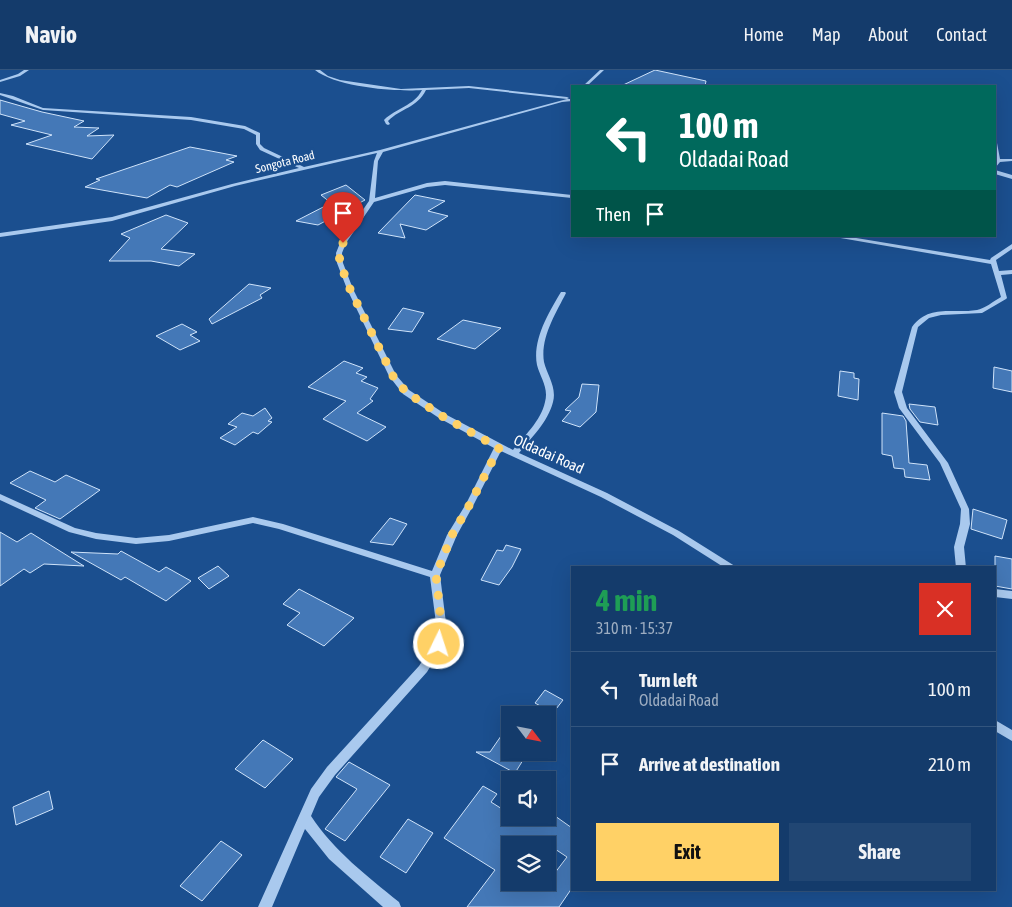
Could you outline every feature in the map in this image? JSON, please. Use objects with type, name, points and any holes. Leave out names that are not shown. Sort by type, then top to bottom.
[{"type":"street","points":[[0,81],[27,70]]},
{"type":"street","points":[[317,70],[327,77],[339,81],[401,90],[455,87],[487,88],[571,99]]},
{"type":"street","points":[[586,85],[602,70]]},
{"type":"street","points":[[388,124],[386,121],[392,115],[419,101],[424,90]]},
{"type":"street","points":[[0,94],[15,97],[33,107],[42,109],[132,114],[234,124],[255,131],[258,134],[258,144],[262,149],[302,168]]},
{"type":"street","name":"Songota Road","points":[[0,235],[112,219],[571,99]]},
{"type":"street","points":[[996,149],[998,160],[996,164]]},
{"type":"street","name":"Oldadai Road","points":[[381,150],[376,161],[372,201],[343,243],[339,253],[340,263],[350,289],[383,359],[393,376],[406,392],[442,416],[499,448],[604,495],[676,533],[730,566]]},
{"type":"street","points":[[998,160],[1012,160]]},
{"type":"street","points":[[996,172],[1012,177]]},
{"type":"street","points":[[372,201],[427,185],[445,183],[571,197]]},
{"type":"street","points":[[838,237],[993,262]]},
{"type":"street","points":[[993,262],[995,258],[1012,246]]},
{"type":"street","points":[[961,566],[959,554],[965,524],[965,509],[944,463],[903,408],[898,392],[916,327],[920,321],[927,316],[941,313],[980,312],[1002,301],[1004,295],[993,262]]},
{"type":"street","points":[[997,273],[1012,272]]},
{"type":"street","points":[[514,454],[545,413],[549,404],[551,391],[540,360],[541,344],[563,292]]},
{"type":"street","points":[[265,907],[314,793],[331,771],[423,669],[439,644],[442,631],[436,575],[452,535],[499,448]]},
{"type":"street","points":[[0,497],[72,530],[96,536],[136,541],[168,538],[245,520],[260,521],[436,575]]},
{"type":"street","points":[[996,593],[1012,595]]},
{"type":"street","points":[[996,727],[1012,736]]},
{"type":"street","points":[[304,817],[314,834],[345,867],[394,907]]},
{"type":"building","points":[[655,70],[706,81],[705,85],[623,85]]},
{"type":"building","points":[[0,100],[84,121],[74,127],[99,128],[87,136],[114,135],[92,159],[26,144],[52,135],[11,125],[25,121],[0,114]]},
{"type":"building","points":[[190,147],[237,156],[226,160],[234,162],[177,187],[170,185],[147,198],[85,187],[100,180],[96,179]]},
{"type":"building","points":[[346,185],[365,200],[318,225],[296,221],[331,203],[321,195]]},
{"type":"building","points":[[415,195],[445,201],[428,211],[448,216],[426,230],[400,224],[405,238],[378,233]]},
{"type":"building","points":[[166,215],[188,223],[161,249],[195,254],[179,266],[151,261],[109,261],[130,238],[121,234]]},
{"type":"building","points":[[249,284],[271,288],[260,295],[262,298],[212,324],[209,319]]},
{"type":"building","points":[[403,308],[424,313],[412,332],[388,329]]},
{"type":"building","points":[[463,320],[501,328],[475,349],[437,339]]},
{"type":"building","points":[[182,324],[197,332],[190,335],[200,341],[180,350],[156,336]]},
{"type":"building","points":[[344,361],[363,368],[356,373],[367,377],[361,381],[378,388],[370,399],[373,401],[357,413],[386,427],[367,441],[323,419],[346,401],[308,387]]},
{"type":"building","points":[[994,367],[1012,371],[1012,392],[993,388]]},
{"type":"building","points":[[840,371],[854,373],[854,378],[859,379],[858,400],[838,396]]},
{"type":"building","points":[[582,384],[599,385],[596,412],[580,427],[562,421],[571,411],[565,410],[579,397]]},
{"type":"building","points":[[909,404],[935,407],[938,425],[920,422],[910,409]]},
{"type":"building","points":[[265,408],[272,418],[268,421],[272,422],[258,434],[253,432],[235,445],[220,438],[237,427],[228,424],[242,413],[253,416]]},
{"type":"building","points":[[882,413],[903,416],[906,421],[909,463],[927,465],[930,480],[905,477],[904,469],[894,468],[892,456],[882,454]]},
{"type":"building","points":[[30,471],[55,482],[66,475],[100,490],[60,519],[35,508],[46,500],[10,483]]},
{"type":"building","points":[[973,509],[1007,520],[1002,539],[971,529]]},
{"type":"building","points":[[390,518],[407,524],[393,545],[370,542]]},
{"type":"building","points":[[0,532],[17,542],[31,533],[84,566],[44,564],[30,573],[24,569],[0,586]]},
{"type":"building","points":[[506,545],[521,549],[512,567],[499,585],[481,580],[497,550],[503,551]]},
{"type":"building","points":[[121,551],[159,572],[166,567],[191,581],[166,601],[125,577],[121,580],[71,552],[118,554]]},
{"type":"building","points":[[995,556],[1012,559],[1012,589],[996,586]]},
{"type":"building","points":[[218,566],[229,576],[209,589],[198,578]]},
{"type":"building","points":[[299,589],[354,618],[324,646],[287,625],[300,613],[283,604]]},
{"type":"building","points":[[545,690],[563,700],[556,709],[556,706],[540,706],[535,703]]},
{"type":"building","points":[[501,736],[501,761],[522,761],[516,771],[511,771],[476,752],[490,752]]},
{"type":"building","points":[[263,740],[293,759],[265,788],[235,769]]},
{"type":"building","points":[[349,762],[390,785],[345,841],[325,829],[357,789],[336,777]]},
{"type":"building","points":[[483,786],[497,794],[491,802],[501,808],[501,826],[556,826],[556,817],[571,827],[571,889],[559,907],[467,907],[495,870],[444,838]]},
{"type":"building","points":[[49,791],[53,809],[16,825],[13,807]]},
{"type":"building","points":[[408,819],[433,833],[406,873],[380,857]]},
{"type":"building","points":[[221,841],[242,855],[202,901],[180,886]]},
{"type":"route","points":[[343,243],[339,253],[340,263],[372,336],[393,376],[406,392],[442,416],[499,448],[452,535],[436,575],[442,631],[439,644]]}]
